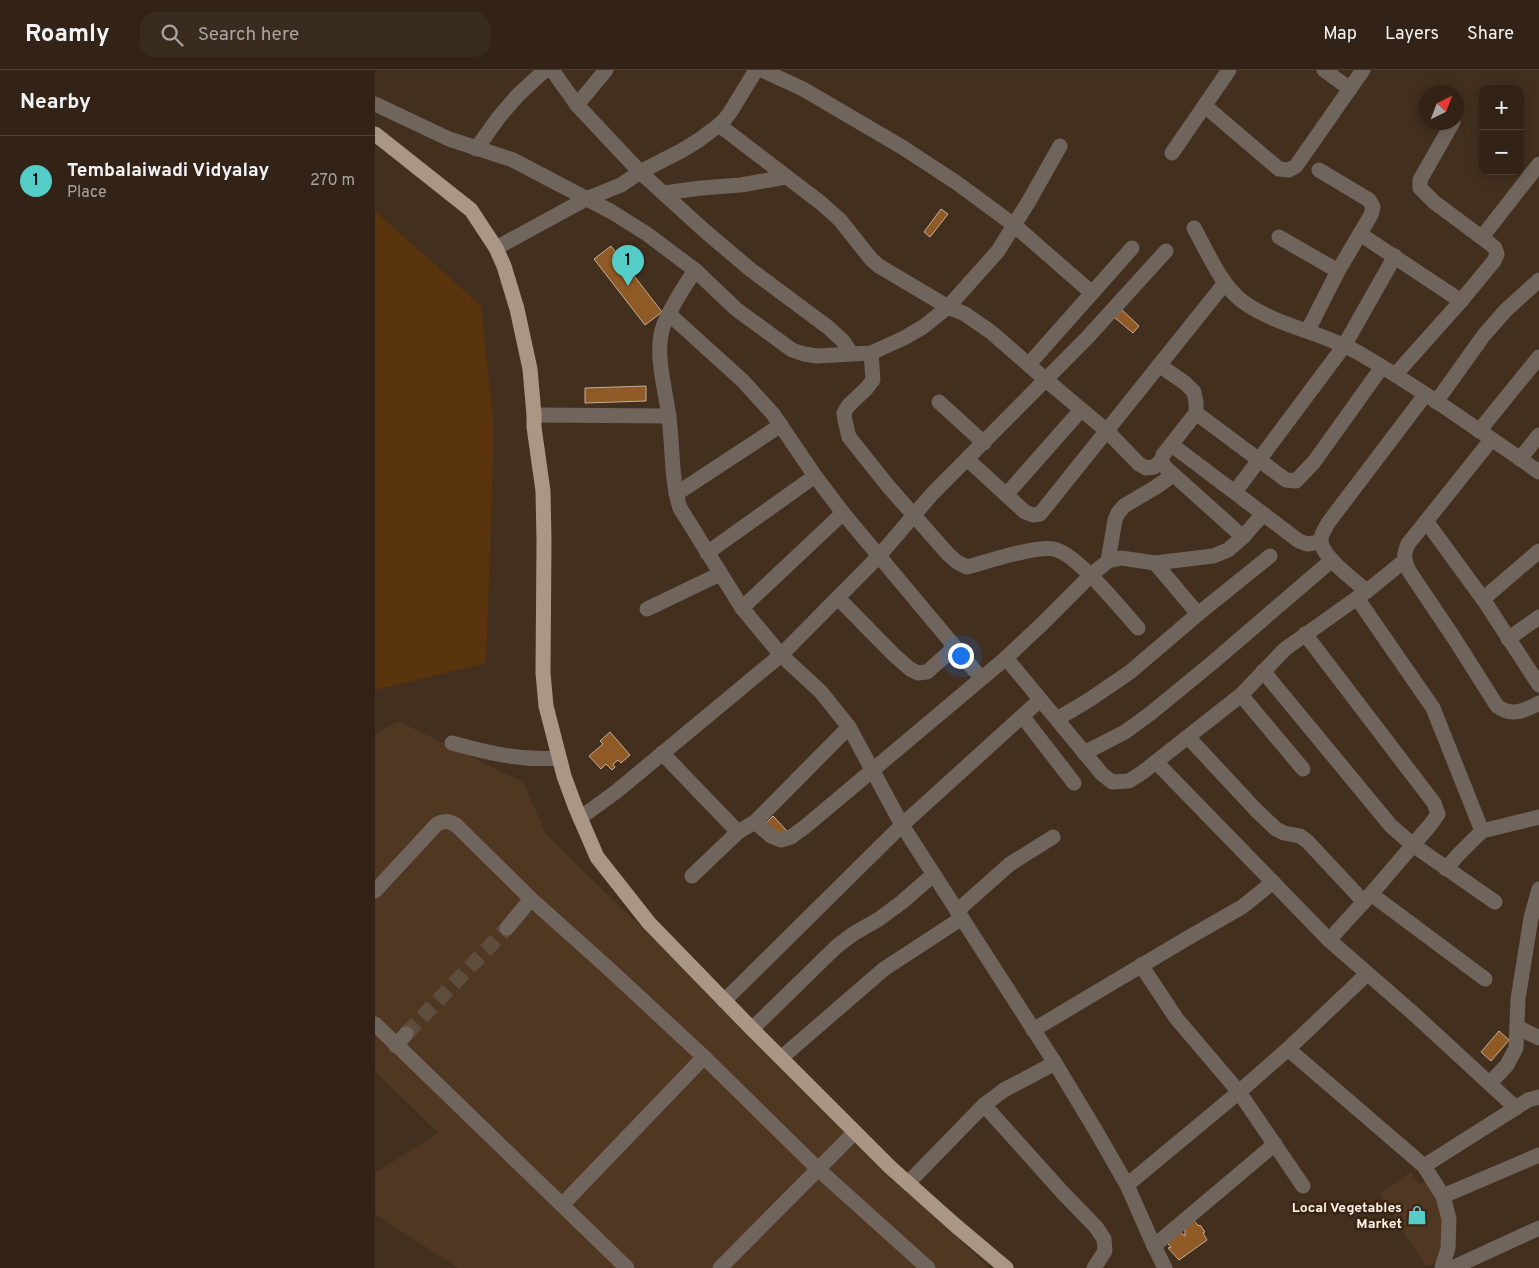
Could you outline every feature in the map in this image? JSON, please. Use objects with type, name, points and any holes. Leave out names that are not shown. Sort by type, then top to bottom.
[{"type":"main road","points":[[375,134],[471,210],[496,248],[505,266],[531,369],[534,427],[543,490],[543,673],[546,706],[564,776],[597,857],[649,923],[724,1001],[908,1183],[955,1226],[1006,1268]]},
{"type":"street","points":[[577,105],[607,70]]},
{"type":"street","points":[[496,248],[586,199],[621,185],[640,172],[681,151],[719,125],[731,111],[756,70]]},
{"type":"street","points":[[761,70],[803,89],[902,147],[957,183],[1014,224],[1093,293]]},
{"type":"street","points":[[1173,153],[1229,70]]},
{"type":"street","points":[[1324,70],[1350,89]]},
{"type":"street","points":[[1205,106],[1279,169],[1289,170],[1296,166],[1363,70]]},
{"type":"street","points":[[476,149],[518,95],[554,72],[577,105],[640,172],[751,270],[829,328],[843,341],[851,353]]},
{"type":"street","points":[[375,104],[449,139],[513,160],[612,212],[647,234],[695,270],[736,309],[792,350],[817,356],[871,353],[923,327],[948,307],[998,251],[1060,146]]},
{"type":"street","points":[[719,125],[821,203],[840,220],[871,260],[913,287],[948,307],[965,314],[991,332],[1107,431],[1139,464],[1146,468],[1154,467],[1161,461],[1163,455],[1195,413],[1196,402],[1194,392],[1185,382],[1159,365]]},
{"type":"street","points":[[1195,413],[1286,480],[1296,481],[1388,371],[1461,301],[1493,262],[1497,254],[1495,248],[1434,202],[1420,188],[1420,180],[1449,130]]},
{"type":"street","points":[[1482,237],[1539,164]]},
{"type":"street","points":[[1307,330],[1371,214],[1373,206],[1369,200],[1319,170]]},
{"type":"street","points":[[664,193],[741,185],[786,177]]},
{"type":"street","points":[[1194,228],[1225,283],[1240,300],[1275,319],[1344,346],[1388,371],[1539,472]]},
{"type":"street","points":[[1360,234],[1461,301]]},
{"type":"street","points":[[1279,237],[1338,271]]},
{"type":"street","points":[[1029,364],[1132,248]]},
{"type":"street","points":[[580,818],[617,791],[781,655],[879,556],[932,494],[984,444],[1110,314],[1166,251]]},
{"type":"street","points":[[1235,492],[1344,346],[1395,256]]},
{"type":"street","points":[[695,270],[669,314],[663,327],[660,343],[676,494],[680,508],[742,608],[781,655],[821,692],[849,727],[902,825],[1055,1063],[1127,1185],[1165,1268]]},
{"type":"street","points":[[1482,831],[1433,708],[1362,595],[1325,551],[1321,542],[1323,532],[1328,524],[1431,398],[1506,310],[1539,280]]},
{"type":"street","points":[[967,460],[1025,512],[1033,515],[1040,514],[1225,283]]},
{"type":"street","points":[[669,314],[743,381],[773,414],[815,476],[843,513],[981,678]]},
{"type":"street","points":[[871,353],[873,380],[866,390],[848,406],[844,413],[849,437],[888,486],[948,554],[957,562],[967,566],[1031,550],[1054,549],[1067,555],[1091,575],[1138,628]]},
{"type":"street","points":[[1539,357],[1426,521],[1408,544],[1404,553],[1404,561],[1409,571],[1497,706],[1505,712],[1514,713],[1539,704]]},
{"type":"street","points":[[939,402],[984,444]]},
{"type":"street","points":[[1006,495],[1081,410]]},
{"type":"street","points":[[534,415],[669,416]]},
{"type":"street","points":[[676,494],[781,425]]},
{"type":"street","points":[[1520,459],[1539,435]]},
{"type":"street","points":[[1172,444],[1299,541],[1307,544],[1321,542]]},
{"type":"street","points":[[1161,461],[1173,475],[1243,537]]},
{"type":"street","points":[[1108,561],[1115,520],[1124,506],[1156,488],[1173,475]]},
{"type":"street","points":[[707,553],[815,476]]},
{"type":"street","points":[[742,608],[843,513]]},
{"type":"street","points":[[755,822],[771,836],[781,840],[791,837],[806,826],[1006,658],[1091,575],[1108,561],[1121,558],[1155,563],[1213,556],[1227,550],[1243,537],[1263,514]]},
{"type":"street","points":[[1426,521],[1483,599],[1539,685]]},
{"type":"street","points":[[1483,599],[1539,551]]},
{"type":"street","points":[[1057,720],[1130,672],[1198,614],[1271,556]]},
{"type":"street","points":[[1085,753],[1125,732],[1151,713],[1332,560]]},
{"type":"street","points":[[1006,658],[1102,774],[1112,782],[1129,781],[1188,738],[1241,695],[1285,649],[1362,595],[1404,561]]},
{"type":"street","points":[[1155,563],[1198,614]]},
{"type":"street","points":[[647,609],[720,574]]},
{"type":"street","points":[[838,598],[893,654],[918,674],[927,672],[955,647]]},
{"type":"street","points":[[1509,638],[1537,622]]},
{"type":"street","points":[[1305,634],[1434,803],[1438,814],[1368,898],[1329,940]]},
{"type":"street","points":[[1263,671],[1391,826],[1413,845],[1495,902]]},
{"type":"street","points":[[1241,695],[1303,769]]},
{"type":"street","points":[[724,1001],[902,825],[1040,700]]},
{"type":"street","points":[[1023,717],[1074,783]]},
{"type":"street","points":[[692,876],[738,832],[755,822],[849,727]]},
{"type":"street","points":[[1188,738],[1276,829],[1284,833],[1300,836],[1368,898],[1485,979]]},
{"type":"street","points":[[452,743],[492,754],[512,757],[559,758]]},
{"type":"street","points":[[662,753],[738,832]]},
{"type":"street","points":[[1156,762],[1329,940],[1414,1014],[1516,1108]]},
{"type":"street","points":[[1446,869],[1482,831],[1539,817]]},
{"type":"street","points":[[375,892],[437,824],[442,821],[456,825],[531,899],[704,1057],[819,1170],[928,1268]]},
{"type":"street","points":[[781,1058],[884,969],[959,914],[1010,864],[1053,837]]},
{"type":"street","points":[[752,1029],[836,947],[853,934],[879,920],[933,874]]},
{"type":"street","points":[[1033,1030],[1242,907],[1273,882]]},
{"type":"street","points":[[1489,1083],[1507,1065],[1516,1048],[1519,990],[1531,918],[1539,889]]},
{"type":"street","points":[[507,928],[531,899]]},
{"type":"street","points":[[1141,965],[1175,1018],[1239,1092],[1303,1186]]},
{"type":"street","points":[[1127,1185],[1288,1049],[1367,974]]},
{"type":"street","points":[[375,1024],[627,1268]]},
{"type":"street","points":[[1517,1028],[1539,1038]]},
{"type":"street","points":[[396,1046],[406,1034]]},
{"type":"street","points":[[1288,1049],[1424,1166],[1443,1196],[1449,1219],[1448,1248],[1442,1268]]},
{"type":"street","points":[[562,1205],[704,1057]]},
{"type":"street","points":[[908,1183],[984,1105],[1004,1090],[1055,1063]]},
{"type":"street","points":[[1424,1166],[1528,1100],[1539,1097]]},
{"type":"street","points":[[984,1105],[1096,1227],[1104,1239],[1105,1251],[1094,1268]]},
{"type":"street","points":[[720,1268],[855,1132]]},
{"type":"street","points":[[1154,1246],[1275,1144]]},
{"type":"street","points":[[1443,1196],[1539,1155]]},
{"type":"street","points":[[1452,1268],[1539,1228]]},
{"type":"shaded area","points":[[375,211],[481,306],[494,430],[486,663],[375,690]]},
{"type":"shaded area","points":[[398,721],[523,782],[546,834],[989,1268],[458,1268],[375,1214],[375,1173],[438,1133],[375,1071],[375,735]]},
{"type":"shaded area","name":"Local Vegetables Market","points":[[1411,1172],[1419,1185],[1429,1178],[1441,1198],[1443,1234],[1438,1260],[1431,1265],[1426,1265],[1398,1225],[1380,1194]]},
{"type":"building","points":[[941,209],[948,214],[930,237],[924,232]]},
{"type":"building","points":[[611,246],[662,312],[645,325],[594,259]]},
{"type":"building","points":[[1121,309],[1139,326],[1133,333],[1114,317]]},
{"type":"building","points":[[646,386],[646,401],[585,403],[585,388]]},
{"type":"building","points":[[610,732],[630,755],[621,763],[618,760],[613,764],[615,767],[612,770],[606,764],[601,769],[589,756],[603,744],[600,741]]},
{"type":"building","points":[[773,816],[787,831],[780,838],[766,823]]},
{"type":"building","points":[[1499,1031],[1509,1040],[1491,1061],[1481,1052]]},
{"type":"building","points":[[1194,1221],[1205,1232],[1203,1233],[1207,1240],[1179,1260],[1168,1248],[1171,1247],[1165,1241],[1180,1232],[1185,1236],[1184,1229]]},
{"type":"tunnel","points":[[406,1034],[507,928]]},
{"type":"place","name":"Tembalaiwadi Vidyalay","points":[[628,286]]},
{"type":"place","name":"Local Vegetables Market","points":[[1417,1215]]}]
